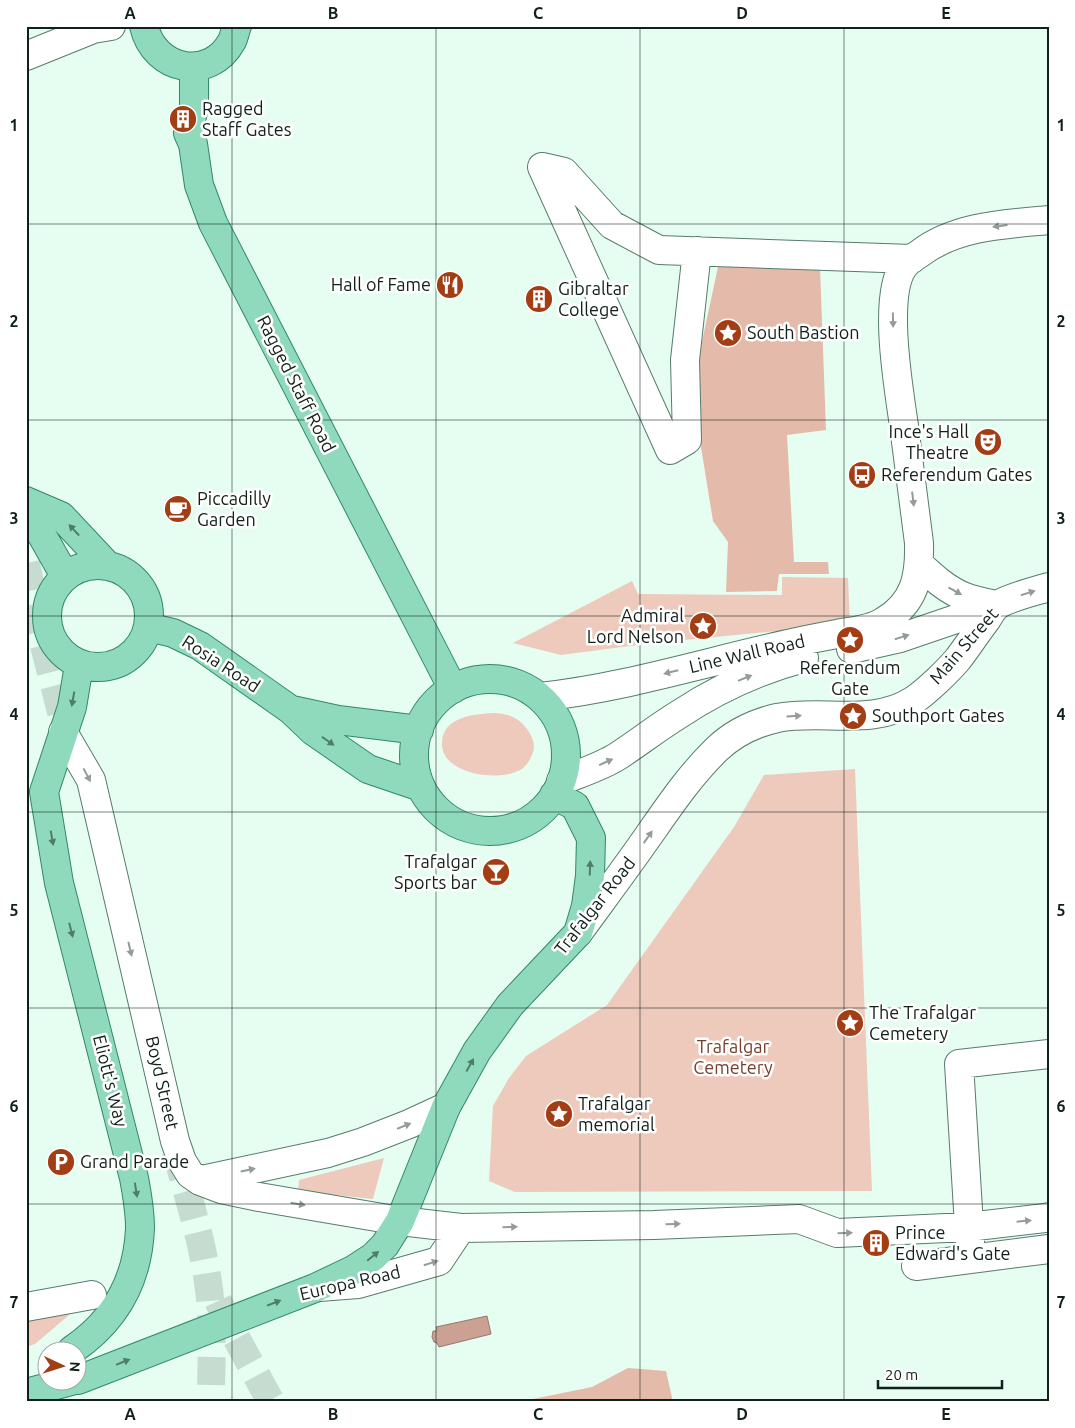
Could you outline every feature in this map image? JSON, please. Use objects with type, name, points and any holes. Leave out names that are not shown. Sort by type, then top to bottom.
[{"type":"main road","points":[[144,26],[154,50],[166,60],[179,65],[194,67],[210,63],[222,54],[232,41],[237,26]]},
{"type":"main road","name":"Ragged Staff Road","points":[[194,67],[194,108],[188,133],[194,144],[199,185],[213,223],[453,689]]},
{"type":"main road","points":[[26,501],[61,516],[107,565]]},
{"type":"main road","points":[[26,507],[65,576]]},
{"type":"main road","points":[[92,565],[107,565],[122,571],[135,581],[145,595],[149,611],[148,627],[142,642],[132,654],[119,663],[105,668],[79,665],[62,654],[53,644],[48,631],[46,617],[48,602],[54,588],[65,576],[77,569],[92,565]]},
{"type":"main road","name":"Rosia Road","points":[[148,627],[173,633],[200,646],[291,710],[313,731],[368,769],[421,787]]},
{"type":"main road","points":[[35,792],[63,732],[72,707],[79,665]]},
{"type":"main road","points":[[482,679],[498,679],[512,682],[527,688],[540,697],[559,721],[566,751],[565,766],[558,788],[546,806],[525,822],[500,830],[472,828],[447,818],[437,809],[421,787],[416,768],[415,748],[419,730],[426,713],[438,699],[453,689],[467,682],[482,679]]},
{"type":"main road","name":"Rosia Road","points":[[291,710],[338,720],[419,730]]},
{"type":"main road","points":[[558,788],[575,806],[591,838],[586,906],[578,933]]},
{"type":"main road","name":"Eliott's Way","points":[[35,792],[134,1178],[138,1205],[140,1227],[138,1248],[130,1282],[109,1318],[87,1340]]},
{"type":"main road","name":"Trafalgar Road","points":[[315,1288],[352,1270],[373,1257],[385,1245],[400,1221],[446,1108],[477,1051],[510,1005],[578,933]]},
{"type":"main road","name":"Europa Road","points":[[88,1375],[315,1288]]},
{"type":"main road","points":[[26,1381],[38,1373]]},
{"type":"street","points":[[26,56],[93,28],[111,26]]},
{"type":"street","points":[[697,251],[685,360],[687,440],[670,450],[542,167],[564,172],[612,225],[659,250],[697,251],[912,259]]},
{"type":"street","name":"Line Wall Road","points":[[540,697],[572,694],[620,685],[790,643],[870,628],[884,622],[898,610],[910,597],[920,564],[919,543],[894,350],[894,298],[899,277],[905,265],[936,242],[972,230],[1049,220]]},
{"type":"street","points":[[920,564],[933,577],[966,598],[997,605]]},
{"type":"street","name":"Main Street","points":[[853,716],[895,709],[913,700],[957,660],[997,605],[1049,587]]},
{"type":"street","points":[[558,788],[617,757],[678,714],[710,695],[747,677],[774,666],[811,656],[900,638],[997,605]]},
{"type":"street","name":"Trafalgar Road","points":[[578,933],[673,802],[718,748],[758,723],[779,718],[853,716]]},
{"type":"street","name":"Boyd Street","points":[[63,732],[91,780],[175,1141],[182,1162],[190,1174],[200,1180]]},
{"type":"street","points":[[970,1258],[959,1064],[1037,1055]]},
{"type":"street","points":[[200,1180],[328,1153],[363,1142],[446,1108]]},
{"type":"street","points":[[200,1180],[222,1189],[259,1198],[400,1221],[461,1228],[654,1225],[799,1219],[837,1234],[968,1227],[1049,1217]]},
{"type":"street","name":"Europa Road","points":[[315,1288],[358,1284],[439,1261],[461,1228]]},
{"type":"street","points":[[916,1266],[1049,1249]]},
{"type":"street","points":[[26,1307],[92,1295]]},
{"type":"green space","points":[[782,577],[848,578],[850,624],[653,643],[561,655],[513,643],[632,581],[638,594],[782,595]]},
{"type":"green space","points":[[494,713],[505,714],[514,718],[522,723],[529,732],[534,747],[533,754],[527,764],[518,771],[495,776],[471,772],[451,762],[445,755],[442,745],[443,736],[447,728],[452,723],[468,716]]},
{"type":"green space","name":"Trafalgar Cemetery","points":[[855,769],[872,1191],[515,1192],[489,1181],[493,1106],[509,1078],[526,1056],[607,1005],[734,827],[764,775]]},
{"type":"green space","points":[[384,1158],[373,1199],[298,1191],[299,1180]]},
{"type":"green space","points":[[85,1288],[68,1316],[35,1344],[26,1347],[26,1294]]},
{"type":"shaded area","points":[[718,267],[820,268],[826,430],[787,435],[794,562],[828,562],[829,574],[779,574],[777,591],[726,592],[728,542],[713,521],[701,447],[698,360]]},
{"type":"shaded area","points":[[487,1316],[491,1334],[439,1347],[434,1342],[432,1337],[433,1331],[437,1331],[436,1327]]},
{"type":"shaded area","points":[[628,1368],[666,1371],[673,1402],[526,1402],[592,1387]]},
{"type":"tunnel","points":[[26,563],[38,622],[68,739]]},
{"type":"tunnel","points":[[176,1151],[198,1233],[208,1282],[212,1327],[211,1402]]},
{"type":"tunnel","points":[[218,1301],[271,1402]]},
{"type":"place","name":"Ragged Staff Gates","points":[[183,119]]},
{"type":"place","name":"Hall of Fame","points":[[450,285]]},
{"type":"place","name":"Gibraltar College","points":[[539,299]]},
{"type":"place","name":"South Bastion","points":[[728,333]]},
{"type":"place","name":"Ince's Hall Theatre","points":[[988,442]]},
{"type":"place","name":"Referendum Gates","points":[[862,475]]},
{"type":"place","name":"Piccadilly Garden","points":[[178,509]]},
{"type":"place","name":"Admiral Lord Nelson","points":[[703,626]]},
{"type":"place","name":"Referendum Gate","points":[[850,640]]},
{"type":"place","name":"Southport Gates","points":[[853,716]]},
{"type":"place","name":"Trafalgar Sports bar","points":[[496,872]]},
{"type":"place","name":"The Trafalgar Cemetery","points":[[850,1023]]},
{"type":"place","name":"Trafalgar memorial","points":[[559,1114]]},
{"type":"place","name":"Grand Parade","points":[[61,1162]]},
{"type":"place","name":"Prince Edward's Gate","points":[[876,1243]]}]
